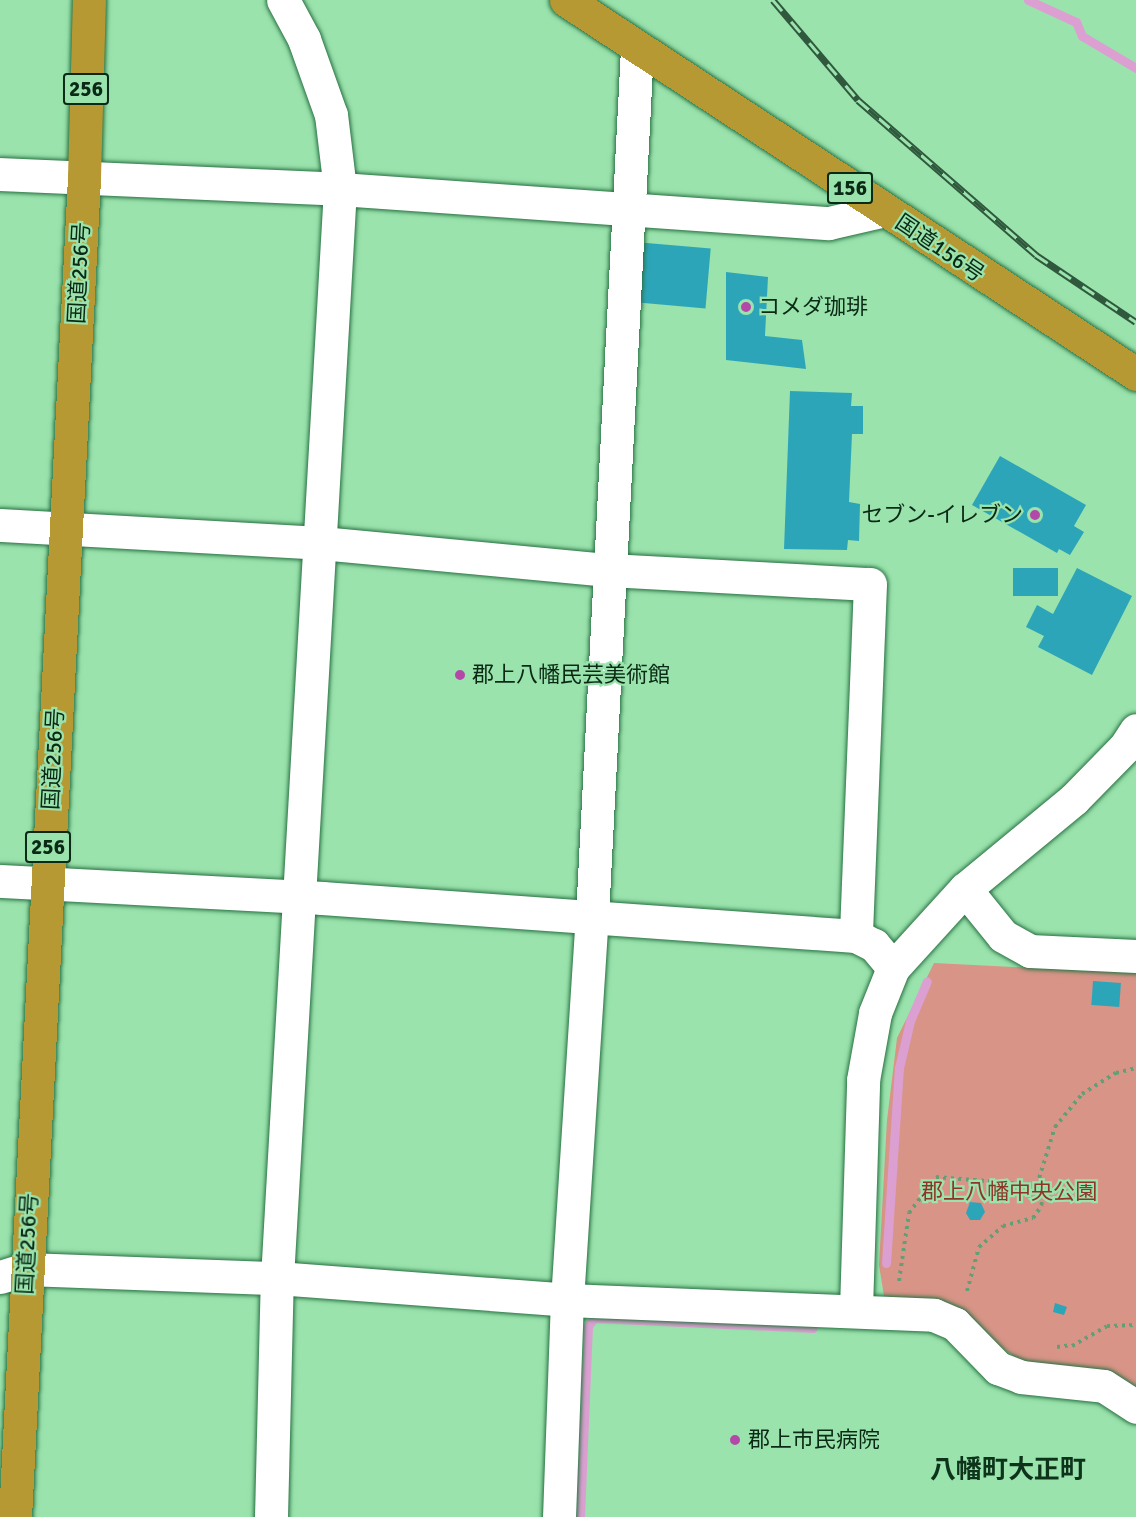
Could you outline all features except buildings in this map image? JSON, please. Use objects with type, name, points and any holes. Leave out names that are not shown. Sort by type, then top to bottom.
[{"type":"highway","name":"国道256号","points":[[15,1517],[13,1273],[46,883],[84,177],[89,0]]},
{"type":"highway","name":"国道156号","points":[[566,0],[1136,374]]},
{"type":"street","points":[[271,1517],[276,1278],[302,897],[340,189],[331,116],[304,39],[283,0]]},
{"type":"street","points":[[559,1517],[567,1300],[592,916],[626,209],[637,48]]},
{"type":"street","points":[[0,174],[340,189],[829,223],[885,210]]},
{"type":"street","points":[[0,525],[321,543],[609,570],[870,584],[856,936]]},
{"type":"street","points":[[856,1309],[863,1080],[875,1013],[893,968],[965,889],[1074,799],[1125,747],[1136,730]]},
{"type":"street","points":[[0,881],[302,897],[856,936],[874,945],[893,968]]},
{"type":"street","points":[[965,889],[1003,936],[1030,951],[1136,956]]},
{"type":"street","points":[[13,1273],[276,1278],[567,1300],[856,1309],[934,1315],[954,1324],[998,1368],[1021,1377],[1104,1386],[1136,1407]]},
{"type":"path","points":[[967,1291],[979,1247],[1002,1226],[1033,1218],[1042,1205],[1037,1185],[1055,1127],[1082,1095],[1116,1073],[1136,1068]]},
{"type":"path","points":[[895,1312],[909,1213],[936,1177],[1037,1185]]},
{"type":"path","points":[[1072,1383],[1071,1345],[1107,1326],[1136,1325]]},
{"type":"green space","name":"郡上八幡中央公園","points":[[934,963],[1136,973],[1136,1394],[1028,1366],[939,1304],[884,1296],[879,1265],[887,1120],[897,1038]]},
{"type":"waterway","points":[[1028,0],[1076,22],[1082,36],[1136,68]]},
{"type":"waterway","points":[[886,1263],[899,1068],[910,1021],[927,981]]},
{"type":"waterway","points":[[580,1517],[588,1326],[594,1318],[813,1328]]},
{"type":"railway","points":[[773,0],[858,100],[1036,255],[1136,322]]},
{"type":"place","name":"コメダ珈琲","points":[[746,307]]},
{"type":"place","name":"セブン-イレブン","points":[[1035,515]]},
{"type":"place","name":"郡上八幡民芸美術館","points":[[460,675]]},
{"type":"place","name":"郡上市民病院","points":[[735,1440]]},
{"type":"district","name":"八幡町大正町","points":[[1008,1471]]}]
